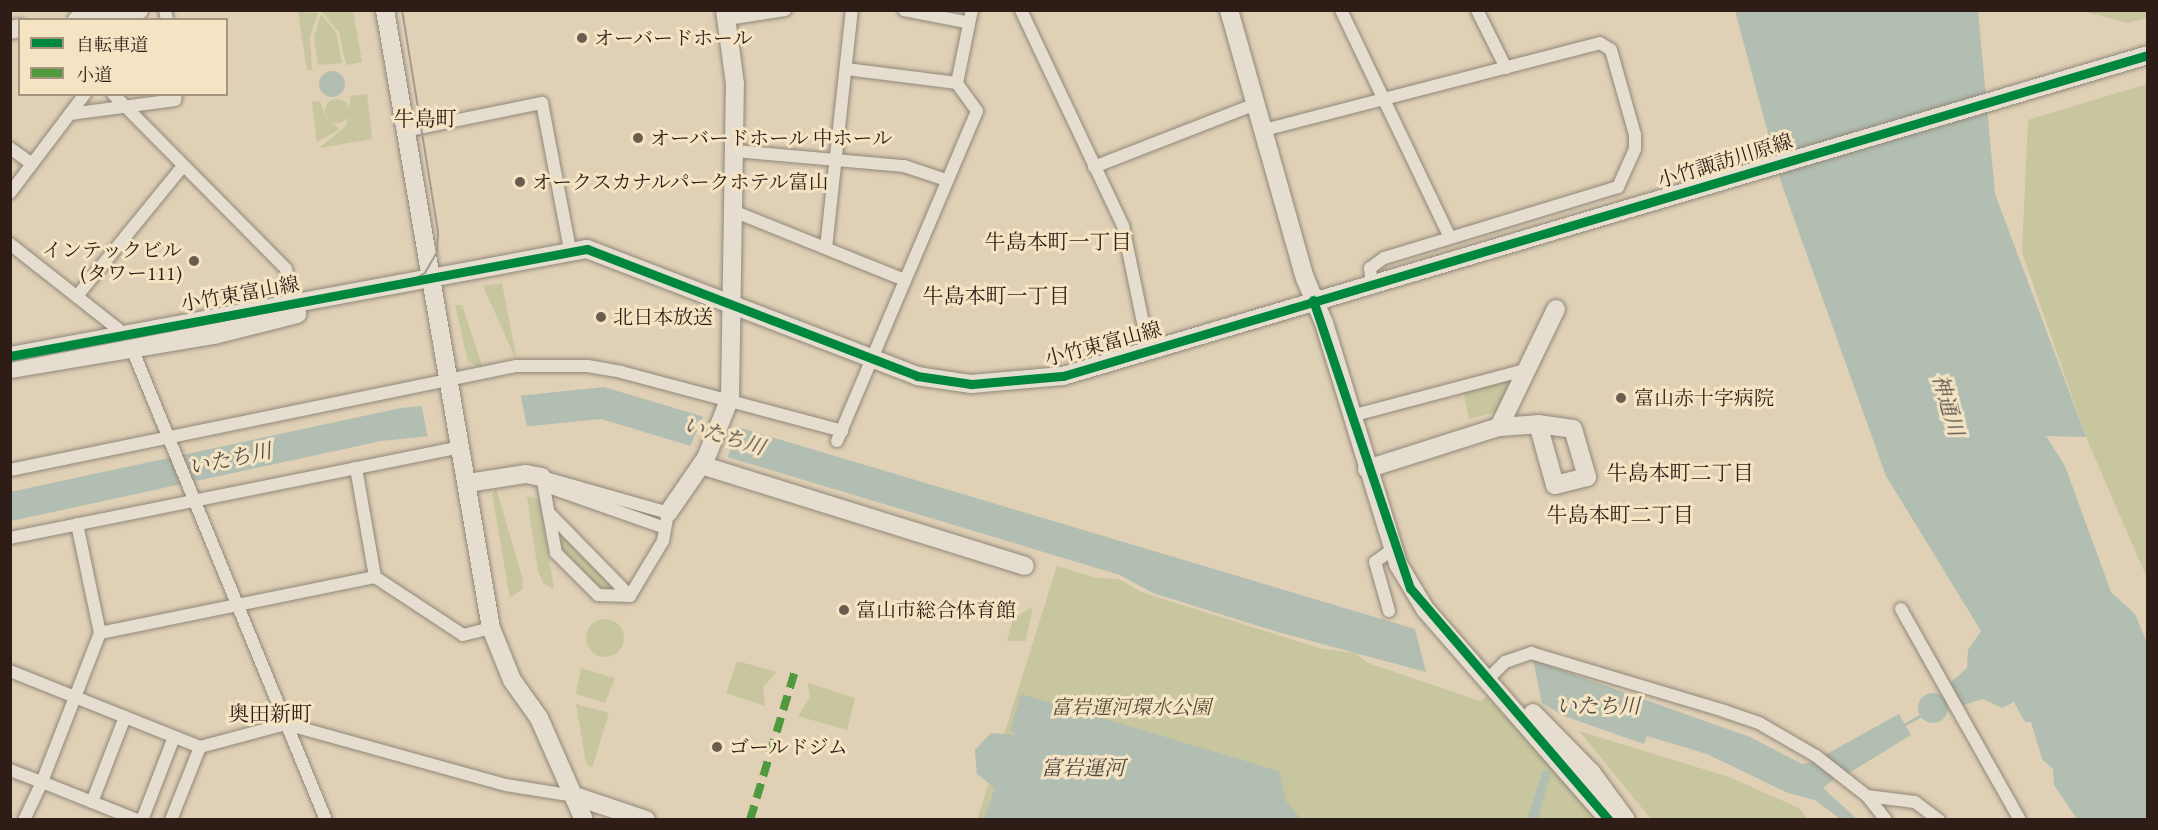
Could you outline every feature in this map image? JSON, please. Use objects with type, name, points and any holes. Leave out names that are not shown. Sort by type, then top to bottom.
[{"type":"street","points":[[89,18],[139,10]]},
{"type":"street","points":[[385,10],[468,483],[491,628],[575,796],[584,819]]},
{"type":"street","points":[[630,596],[663,541],[667,520],[704,462],[728,406],[735,151],[726,15],[785,10]]},
{"type":"street","points":[[826,248],[838,157],[852,10]]},
{"type":"street","points":[[904,10],[965,22]]},
{"type":"street","points":[[10,470],[171,443],[451,386],[516,366],[588,366],[839,436],[902,279],[940,209],[946,180],[977,111],[957,83],[965,22],[972,10]]},
{"type":"street","points":[[1021,10],[1123,226],[1149,351]]},
{"type":"street","points":[[1229,10],[1313,300],[1393,549],[1425,609],[1483,672],[1609,819]]},
{"type":"street","points":[[1477,10],[1506,68]]},
{"type":"street","points":[[1341,11],[1450,237]]},
{"type":"street","points":[[1264,130],[1600,43],[1605,46],[1635,149],[1618,187],[1384,258],[1371,268],[1372,284]]},
{"type":"street","name":"小竹諏訪川原線","points":[[1313,300],[2148,55]]},
{"type":"street","points":[[846,69],[957,83]]},
{"type":"street","points":[[10,193],[83,96]]},
{"type":"street","points":[[115,96],[286,269],[294,309]]},
{"type":"street","points":[[70,114],[126,109],[175,100],[176,96]]},
{"type":"street","points":[[405,131],[542,103],[570,250]]},
{"type":"street","points":[[1094,167],[1256,104]]},
{"type":"street","points":[[10,148],[32,164]]},
{"type":"street","points":[[735,151],[838,157],[904,166],[946,180]]},
{"type":"street","points":[[78,296],[183,166]]},
{"type":"street","points":[[733,211],[902,279]]},
{"type":"street","points":[[10,244],[78,296],[126,341],[194,495],[326,819]]},
{"type":"street","name":"小竹東富山線","points":[[10,369],[126,341],[294,309],[570,250],[587,249],[730,303],[870,360],[917,376],[971,384],[1063,376],[1313,300]]},
{"type":"street","points":[[1498,427],[1556,309]]},
{"type":"street","name":"小竹東富山線","points":[[10,356],[126,341]]},
{"type":"street","points":[[1352,416],[1525,370]]},
{"type":"street","points":[[1367,469],[1498,427],[1538,424]]},
{"type":"street","points":[[10,538],[194,495],[356,468],[461,444]]},
{"type":"street","points":[[704,462],[1025,566]]},
{"type":"street","points":[[356,468],[375,577]]},
{"type":"street","points":[[468,483],[526,474],[544,482],[667,520]]},
{"type":"street","points":[[544,482],[556,554],[598,594],[630,596]]},
{"type":"street","points":[[549,513],[630,596]]},
{"type":"street","points":[[24,819],[42,782],[100,633],[77,524]]},
{"type":"street","points":[[1389,611],[1375,562],[1393,549]]},
{"type":"street","points":[[100,633],[375,577],[463,635],[491,628]]},
{"type":"street","points":[[1901,609],[2020,819]]},
{"type":"street","points":[[1483,672],[1531,653],[1759,723],[1816,756],[1844,776],[1867,796],[1886,819]]},
{"type":"street","points":[[10,671],[201,747],[286,724],[506,785],[575,796],[646,819]]},
{"type":"street","points":[[1483,672],[1512,691],[1583,764],[1626,819]]},
{"type":"street","points":[[92,802],[125,717]]},
{"type":"street","points":[[10,770],[139,819],[174,736]]},
{"type":"street","points":[[171,819],[201,747]]},
{"type":"street","points":[[1867,796],[1915,802],[1939,819]]},
{"type":"green space","points":[[321,11],[353,11],[362,62],[346,65],[339,32]]},
{"type":"green space","points":[[2082,11],[2147,11],[2147,18],[2127,23]]},
{"type":"green space","points":[[298,12],[318,13],[310,37],[312,70],[307,70]]},
{"type":"green space","points":[[321,14],[336,32],[342,63],[318,65],[314,37]]},
{"type":"green space","points":[[2148,84],[2147,578],[2086,437],[2022,252],[2028,120]]},
{"type":"green space","points":[[367,94],[372,139],[319,148],[346,126],[351,96]]},
{"type":"green space","points":[[337,99],[342,100],[348,106],[348,116],[342,122],[337,123],[332,122],[326,116],[325,111],[326,106],[332,100]]},
{"type":"green space","points":[[320,101],[326,118],[340,129],[317,142],[312,102]]},
{"type":"green space","points":[[502,283],[517,362],[483,286]]},
{"type":"green space","points":[[455,305],[462,305],[483,368],[468,362]]},
{"type":"green space","points":[[1515,376],[1496,412],[1469,419],[1463,390]]},
{"type":"green space","points":[[496,488],[522,577],[523,588],[510,598],[492,494]]},
{"type":"green space","points":[[527,496],[539,499],[554,589],[543,583],[538,571]]},
{"type":"green space","points":[[565,538],[612,585],[611,590],[602,592],[561,552],[560,540]]},
{"type":"green space","name":"富岩運河環水公園","points":[[1057,566],[1097,578],[1119,579],[1141,592],[1322,649],[1355,653],[1368,663],[1480,701],[1487,697],[1601,820],[977,820]]},
{"type":"green space","points":[[1033,606],[1026,641],[1007,641],[1013,619]]},
{"type":"green space","points":[[605,619],[612,620],[618,625],[623,631],[623,645],[618,651],[612,656],[605,657],[598,656],[592,651],[587,645],[586,638],[587,631],[592,625],[598,620]]},
{"type":"green space","points":[[737,661],[777,672],[763,687],[765,706],[726,693]]},
{"type":"green space","points":[[581,668],[615,678],[605,703],[576,694]]},
{"type":"green space","points":[[808,683],[855,698],[847,730],[798,716],[810,697]]},
{"type":"green space","points":[[576,704],[609,713],[592,768],[586,763]]},
{"type":"green space","points":[[1579,731],[1729,777],[1799,808],[1808,819],[1651,819]]},
{"type":"water","name":"神通川","points":[[1735,11],[1978,11],[1995,194],[2086,437],[2046,436],[2065,466],[2111,592],[2135,614],[2147,643],[2147,819],[2077,819],[2054,785],[2053,769],[2042,759],[2031,722],[2025,722],[2014,702],[2002,708],[1983,699],[1963,705],[1950,683],[1967,668],[1968,650],[1981,631],[1886,476],[1782,185]]},
{"type":"water","points":[[332,71],[341,75],[345,84],[341,93],[332,97],[323,93],[319,84],[323,75]]},
{"type":"water","points":[[604,387],[1415,629],[1426,672],[1278,632],[1153,593],[1120,575],[601,419],[381,441],[11,521],[10,492],[401,408]]},
{"type":"water","name":"いたち川","points":[[1533,660],[1750,737],[1802,764],[1812,762],[1836,778],[1823,788],[1857,819],[1840,819],[1815,800],[1788,793],[1707,754],[1647,736],[1644,744],[1564,716],[1542,703]]},
{"type":"water","points":[[1933,693],[1939,694],[1947,702],[1947,714],[1939,722],[1933,723],[1927,722],[1919,714],[1918,708],[1919,702],[1927,694]]},
{"type":"water","name":"富岩運河","points":[[1021,694],[1279,771],[1286,801],[1301,819],[984,819],[995,788],[977,774],[975,750],[991,733],[1017,735],[1010,730]]},
{"type":"water","points":[[1899,714],[1911,735],[1849,773],[1823,756]]},
{"type":"water","points":[[1543,770],[1551,772],[1538,819],[1527,819]]},
{"type":"pier","points":[[520,392],[527,427],[428,438],[421,403]]},
{"type":"pier","points":[[704,414],[740,426],[727,459],[690,447]]},
{"type":"waterway","points":[[1903,725],[1924,714]]},
{"type":"tram line","points":[[10,362],[401,287],[425,273],[437,252],[438,232],[402,10]]},
{"type":"marked path","points":[[750,820],[796,668]]},
{"type":"cycle path","points":[[10,356],[587,249],[917,376],[971,384],[1063,376],[2148,55]]},
{"type":"cycle path","points":[[1313,300],[1410,588],[1609,820]]},
{"type":"place","name":"オーバードホール","points":[[582,38]]},
{"type":"place","name":"オーバードホール 中ホール","points":[[638,138]]},
{"type":"place","name":"オークスカナルパークホテル富山","points":[[520,182]]},
{"type":"place","name":"インテックビル (タワー111)","points":[[194,261]]},
{"type":"place","name":"北日本放送","points":[[601,317]]},
{"type":"place","name":"富山赤十字病院","points":[[1621,398]]},
{"type":"place","name":"富山市総合体育館","points":[[844,610]]},
{"type":"place","name":"ゴールドジム","points":[[717,747]]},
{"type":"district","name":"牛島町","points":[[425,119]]},
{"type":"district","name":"牛島本町一丁目","points":[[1058,242]]},
{"type":"district","name":"牛島本町一丁目","points":[[996,296]]},
{"type":"district","name":"牛島本町二丁目","points":[[1680,473]]},
{"type":"district","name":"牛島本町二丁目","points":[[1620,515]]},
{"type":"district","name":"奥田新町","points":[[270,714]]}]
